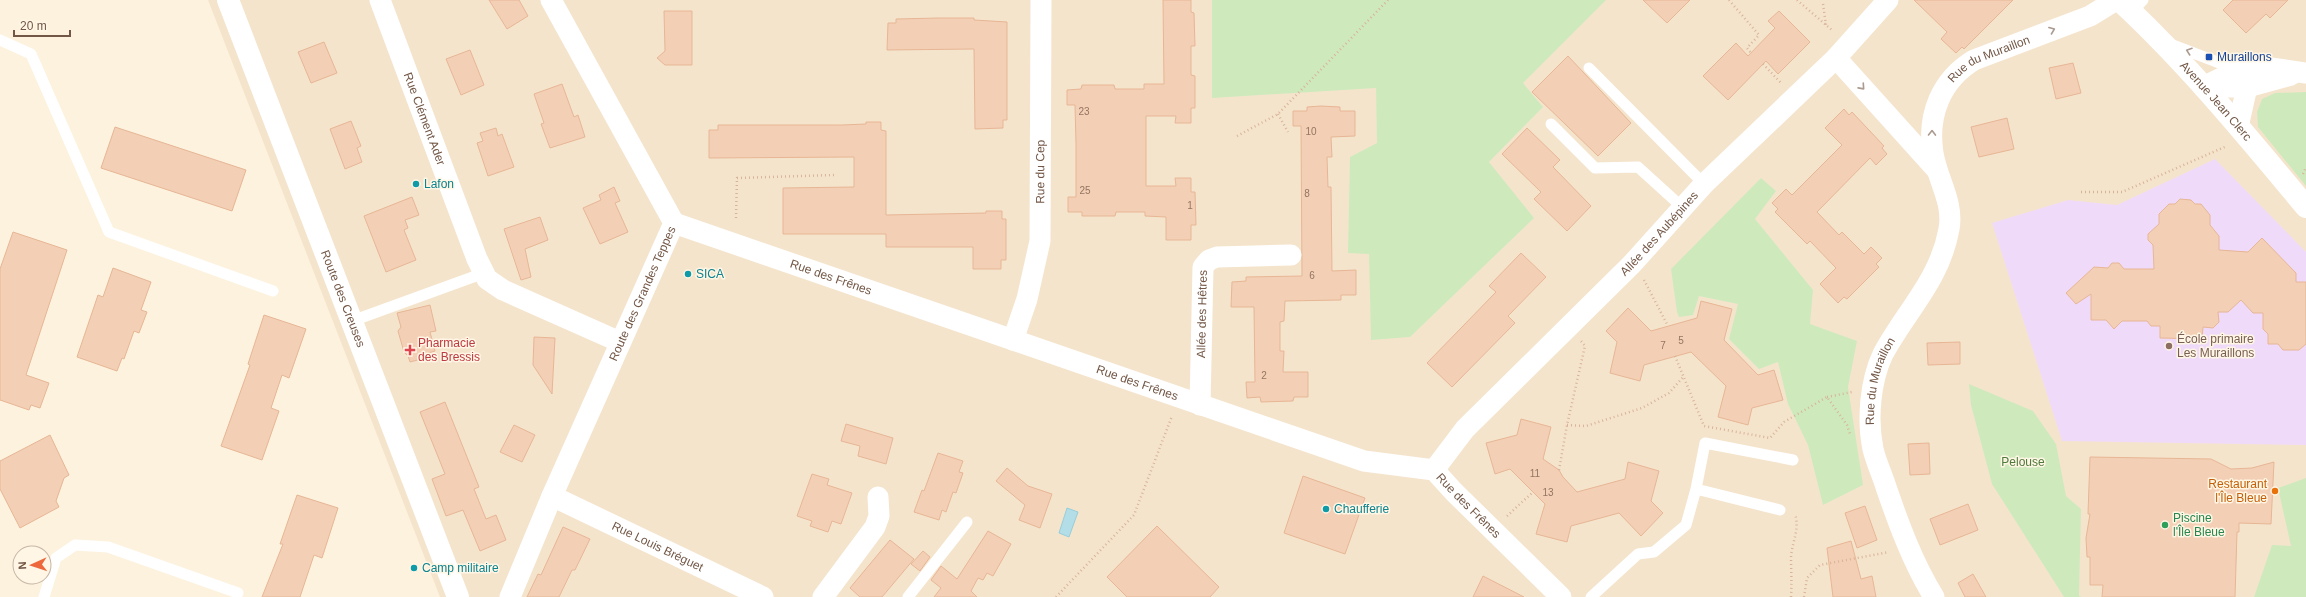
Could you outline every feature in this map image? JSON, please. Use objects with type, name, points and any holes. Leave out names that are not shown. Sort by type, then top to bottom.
[{"type":"main road","name":"Route des Creuses","points":[[228,0],[458,597]]},
{"type":"main road","name":"Avenue Jean Clerc","points":[[2128,3],[2238,127],[2306,208]]},
{"type":"street","name":"Rue Clément Ader","points":[[380,0],[487,279],[503,290],[620,342]]},
{"type":"street","name":"Route des Grandes Teppes","points":[[510,597],[552,496],[674,223],[551,0]]},
{"type":"street","name":"Rue du Cep","points":[[1013,340],[1027,299],[1040,241],[1041,0]]},
{"type":"street","name":"Allée des Aubépines","points":[[1434,470],[1465,429],[1570,327],[1632,264],[1704,184],[1842,52],[1888,0]]},
{"type":"street","name":"Rue du Muraillon","points":[[1934,597],[1919,572],[1909,548],[1873,450],[1870,417],[1873,387],[1883,355],[1931,280],[1940,262],[1946,244],[1949,227],[1949,211],[1946,192],[1933,153],[1932,132],[1934,112],[1947,83],[1960,68],[1974,60],[2128,3]]},
{"type":"street","name":"Rue du Muraillon","points":[[1842,52],[1938,171]]},
{"type":"street","points":[[2203,87],[2243,78],[2271,68],[2302,72]]},
{"type":"street","points":[[2238,127],[2243,78]]},
{"type":"street","name":"Rue des Frênes","points":[[674,223],[1364,461],[1434,470],[1454,492],[1561,597]]},
{"type":"street","name":"Allée des Hêtres","points":[[1200,405],[1203,267],[1209,260],[1217,257],[1291,255]]},
{"type":"street","name":"Rue Louis Bréguet","points":[[552,496],[763,597]]},
{"type":"street","points":[[823,597],[875,527],[879,516],[878,498]]},
{"type":"lane","points":[[0,40],[31,54],[109,232],[273,291]]},
{"type":"lane","points":[[2162,42],[2243,78]]},
{"type":"lane","points":[[1589,68],[1704,184]]},
{"type":"lane","points":[[1551,124],[1595,168],[1638,167],[1682,207]]},
{"type":"lane","points":[[352,321],[484,273]]},
{"type":"lane","points":[[1591,597],[1638,554],[1654,552],[1686,525],[1696,489],[1705,443],[1794,460]]},
{"type":"lane","points":[[1696,489],[1780,510]]},
{"type":"lane","points":[[908,597],[967,522]]},
{"type":"lane","points":[[44,597],[56,558],[75,545],[108,548],[238,592]]},
{"type":"path","points":[[1238,136],[1278,114],[1388,0]]},
{"type":"path","points":[[1729,0],[1759,35],[1747,48],[1751,53]]},
{"type":"path","points":[[1797,0],[1826,25],[1842,52]]},
{"type":"path","points":[[1823,4],[1826,25]]},
{"type":"path","points":[[1763,64],[1773,75]]},
{"type":"path","points":[[1278,114],[1288,132]]},
{"type":"path","points":[[2081,192],[2122,192],[2227,146]]},
{"type":"path","points":[[736,218],[737,178],[834,176]]},
{"type":"path","points":[[1632,264],[1647,284],[1668,326]]},
{"type":"path","points":[[1559,470],[1567,425],[1585,346],[1570,327]]},
{"type":"path","points":[[1676,356],[1704,426],[1770,438],[1784,422],[1827,397],[1846,425],[1851,439]]},
{"type":"path","points":[[1567,425],[1586,426],[1642,408],[1669,393],[1684,376]]},
{"type":"path","points":[[1056,597],[1134,515],[1178,397]]},
{"type":"path","points":[[1493,529],[1533,492]]},
{"type":"path","points":[[1790,597],[1793,577],[1791,557],[1798,523],[1794,512]]},
{"type":"path","points":[[1804,597],[1808,578],[1820,565],[1909,548]]},
{"type":"shaded area","points":[[208,0],[2306,0],[2306,597],[440,597]]},
{"type":"shaded area","name":"École primaire Les Muraillons","points":[[2215,159],[2306,252],[2306,445],[2062,441],[1992,223],[2068,200],[2117,205]]},
{"type":"green space","points":[[1212,0],[1606,0],[1523,83],[1543,107],[1489,162],[1534,218],[1410,337],[1371,340],[1369,254],[1348,253],[1350,157],[1377,143],[1376,88],[1212,98]]},
{"type":"green space","points":[[2306,92],[2306,186],[2258,127],[2257,112],[2262,99],[2275,93]]},
{"type":"green space","points":[[1761,178],[1776,191],[1755,219],[1813,290],[1810,324],[1857,341],[1848,387],[1863,485],[1823,505],[1808,445],[1788,404],[1778,362],[1759,369],[1729,339],[1738,304],[1699,296],[1693,315],[1679,317],[1677,312],[1671,269]]},
{"type":"green space","name":"Pelouse","points":[[1969,384],[2033,411],[2056,444],[2066,496],[2081,509],[2079,596],[2082,597],[2064,597],[1992,484],[1971,405]]},
{"type":"green space","points":[[2306,478],[2306,597],[2254,597],[2272,545],[2291,546],[2278,488]]},
{"type":"water","points":[[1067,508],[1078,512],[1069,537],[1059,533]]},
{"type":"building","points":[[489,0],[519,0],[528,16],[507,29]]},
{"type":"building","points":[[1163,0],[1191,0],[1191,12],[1194,13],[1195,46],[1191,46],[1191,75],[1195,76],[1195,108],[1191,108],[1191,123],[1175,123],[1176,116],[1146,116],[1146,186],[1176,186],[1175,178],[1191,178],[1191,192],[1195,192],[1196,225],[1191,225],[1191,240],[1166,240],[1166,217],[1145,216],[1145,212],[1116,212],[1115,216],[1082,216],[1082,212],[1068,212],[1068,197],[1076,197],[1076,143],[1075,105],[1067,105],[1067,90],[1081,89],[1082,85],[1114,85],[1115,89],[1144,89],[1144,84],[1164,84]]},
{"type":"building","points":[[1643,0],[1690,0],[1667,23]]},
{"type":"building","points":[[1914,0],[2013,0],[1964,49],[1962,47],[1956,53],[1941,39],[1947,32]]},
{"type":"building","points":[[2233,0],[2288,0],[2270,18],[2266,14],[2246,33],[2223,10]]},
{"type":"building","points":[[664,11],[692,11],[692,65],[665,65],[657,58],[665,51]]},
{"type":"building","points":[[1779,11],[1810,42],[1778,74],[1766,61],[1728,100],[1703,76],[1736,43],[1748,56],[1775,28],[1768,21]]},
{"type":"building","points":[[974,18],[974,20],[1007,22],[1007,120],[1003,120],[1003,128],[975,129],[974,49],[887,50],[888,23],[896,23],[896,19]]},
{"type":"building","points":[[324,42],[337,73],[311,83],[298,52]]},
{"type":"building","points":[[470,50],[484,85],[461,95],[446,59]]},
{"type":"building","points":[[1568,56],[1631,123],[1598,156],[1532,92]]},
{"type":"building","points":[[2073,63],[2081,93],[2056,99],[2049,68]]},
{"type":"building","points":[[562,84],[574,117],[578,115],[585,137],[550,148],[541,124],[544,123],[534,94]]},
{"type":"building","points":[[1307,107],[1340,107],[1340,111],[1355,111],[1355,136],[1331,137],[1332,157],[1327,157],[1328,187],[1331,187],[1332,271],[1356,270],[1356,295],[1341,295],[1341,300],[1285,301],[1284,321],[1280,322],[1280,351],[1284,351],[1283,372],[1308,372],[1308,397],[1294,397],[1293,401],[1261,402],[1260,397],[1247,398],[1246,382],[1255,382],[1254,307],[1231,307],[1232,282],[1246,281],[1246,277],[1302,276],[1301,126],[1293,126],[1293,111],[1307,111]]},
{"type":"building","points":[[1844,109],[1849,115],[1852,112],[1884,146],[1882,148],[1887,154],[1876,165],[1870,158],[1817,212],[1839,235],[1842,232],[1864,254],[1871,247],[1882,258],[1876,264],[1879,267],[1847,299],[1844,297],[1838,303],[1820,284],[1836,268],[1810,241],[1807,244],[1775,212],[1778,209],[1772,203],[1786,189],[1792,195],[1842,145],[1825,128]]},
{"type":"building","points":[[2007,118],[2014,149],[1979,157],[1971,127]]},
{"type":"building","points":[[351,121],[361,146],[357,148],[362,162],[345,169],[330,129]]},
{"type":"building","points":[[866,122],[881,122],[881,130],[886,131],[886,215],[986,213],[986,211],[1002,211],[1002,219],[1006,219],[1006,260],[1001,260],[1001,269],[973,269],[973,247],[886,247],[886,234],[783,234],[783,188],[854,187],[854,157],[709,158],[709,130],[718,130],[718,125],[842,125],[866,124]]},
{"type":"building","points":[[115,127],[246,170],[232,211],[101,168]]},
{"type":"building","points":[[496,128],[498,136],[502,134],[514,167],[488,176],[477,143],[483,141],[480,133]]},
{"type":"building","points":[[1527,128],[1560,160],[1553,167],[1591,206],[1567,231],[1534,199],[1541,192],[1502,154]]},
{"type":"building","points":[[614,187],[620,201],[615,203],[628,232],[600,244],[583,208],[601,200],[599,195]]},
{"type":"building","points":[[412,197],[419,215],[405,220],[408,228],[404,230],[416,260],[386,272],[364,216]]},
{"type":"building","points":[[2180,199],[2191,200],[2195,204],[2201,204],[2210,215],[2210,225],[2219,236],[2219,250],[2248,252],[2262,238],[2296,273],[2296,282],[2306,282],[2306,344],[2299,350],[2283,350],[2278,344],[2268,344],[2268,334],[2263,329],[2263,313],[2253,313],[2241,300],[2228,312],[2218,312],[2219,322],[2213,328],[2203,327],[2202,339],[2160,338],[2160,326],[2151,326],[2147,321],[2122,321],[2114,329],[2106,320],[2091,320],[2091,294],[2076,304],[2066,293],[2094,267],[2108,268],[2112,263],[2119,263],[2124,269],[2154,269],[2153,245],[2148,240],[2148,234],[2159,224],[2159,214],[2169,204],[2175,204]]},
{"type":"building","points":[[540,217],[548,240],[525,249],[531,277],[521,280],[504,229]]},
{"type":"building","points":[[13,232],[67,250],[26,375],[49,383],[40,408],[31,405],[29,410],[0,400],[0,269]]},
{"type":"building","points":[[1521,253],[1546,277],[1508,316],[1515,323],[1452,387],[1427,363],[1496,292],[1489,286]]},
{"type":"building","points":[[113,268],[151,282],[141,310],[147,312],[139,333],[134,331],[124,359],[122,358],[117,371],[77,357],[98,295],[103,297]]},
{"type":"building","points":[[1701,301],[1732,309],[1724,340],[1758,375],[1774,370],[1783,400],[1752,408],[1748,425],[1718,417],[1726,386],[1691,352],[1644,365],[1640,381],[1610,373],[1617,342],[1606,331],[1628,308],[1651,331],[1697,318]]},
{"type":"building","points":[[430,305],[436,331],[430,332],[435,351],[428,353],[429,357],[410,362],[408,356],[404,352],[398,331],[401,327],[397,313]]},
{"type":"building","points":[[264,315],[306,329],[289,378],[282,375],[271,408],[279,411],[262,460],[221,446],[250,365],[248,364]]},
{"type":"building","points":[[534,337],[555,338],[552,394],[533,365]]},
{"type":"building","points":[[1960,342],[1960,364],[1928,365],[1927,343]]},
{"type":"building","points":[[445,402],[479,487],[474,489],[486,519],[496,515],[506,540],[480,551],[463,510],[446,516],[432,479],[445,474],[420,412]]},
{"type":"building","points":[[1521,419],[1551,427],[1543,459],[1559,470],[1563,477],[1577,492],[1625,479],[1628,462],[1659,471],[1651,501],[1663,513],[1641,536],[1619,513],[1571,526],[1567,542],[1536,534],[1545,504],[1510,469],[1495,474],[1486,443],[1517,435]]},
{"type":"building","points":[[846,424],[893,438],[886,464],[858,456],[860,446],[841,441]]},
{"type":"building","points":[[514,425],[535,435],[522,462],[500,452]]},
{"type":"building","points":[[50,435],[69,475],[64,478],[56,501],[59,507],[20,528],[0,489],[0,461]]},
{"type":"building","points":[[1929,443],[1930,474],[1910,475],[1908,444]]},
{"type":"building","points":[[938,453],[963,461],[959,472],[963,473],[956,493],[953,492],[946,512],[942,510],[939,520],[914,512],[922,490],[924,491]]},
{"type":"building","name":"Piscine l'Île Bleue","points":[[2090,457],[2211,459],[2231,469],[2252,468],[2274,462],[2271,524],[2239,523],[2239,532],[2237,532],[2235,597],[2102,597],[2103,585],[2090,585],[2090,557],[2087,557],[2086,538],[2090,514],[2088,514]]},
{"type":"building","points":[[1007,468],[1028,486],[1052,494],[1040,528],[1019,520],[1025,505],[996,481]]},
{"type":"building","points":[[812,474],[829,479],[827,485],[852,493],[841,524],[832,521],[828,532],[810,526],[812,521],[797,516]]},
{"type":"building","name":"Chaufferie","points":[[1303,476],[1365,498],[1345,554],[1284,533]]},
{"type":"building","points":[[297,495],[338,508],[322,558],[314,555],[300,597],[262,597],[283,544],[280,544]]},
{"type":"building","points":[[1968,504],[1978,530],[1940,545],[1930,519]]},
{"type":"building","points":[[1865,506],[1877,540],[1857,548],[1845,513]]},
{"type":"building","points":[[1157,526],[1219,587],[1210,597],[1127,597],[1107,577]]},
{"type":"building","points":[[563,527],[590,539],[575,570],[572,570],[559,597],[527,597],[538,574],[541,575]]},
{"type":"building","points":[[988,531],[1011,544],[993,576],[987,573],[983,580],[978,578],[971,591],[977,597],[934,597],[941,588],[931,580],[941,566],[957,579]]},
{"type":"building","points":[[890,540],[914,559],[882,597],[860,597],[850,588]]},
{"type":"building","points":[[1851,541],[1861,579],[1872,576],[1876,597],[1833,597],[1827,548]]},
{"type":"building","points":[[923,551],[930,557],[920,571],[911,564]]},
{"type":"building","points":[[1973,574],[1986,597],[1965,597],[1958,583]]},
{"type":"building","points":[[1483,576],[1524,597],[1473,597]]},
{"type":"place","name":"Muraillons","points":[[2209,57]]},
{"type":"place","name":"Lafon","points":[[416,184]]},
{"type":"place","name":"SICA","points":[[688,274]]},
{"type":"place","name":"École primaire Les Muraillons","points":[[2169,346]]},
{"type":"place","name":"Pharmacie des Bressis","points":[[410,350]]},
{"type":"place","name":"Restaurant l'Île Bleue","points":[[2275,491]]},
{"type":"place","name":"Chaufferie","points":[[1326,509]]},
{"type":"place","name":"Piscine l'Île Bleue","points":[[2165,525]]},
{"type":"place","name":"Camp militaire","points":[[414,568]]}]
